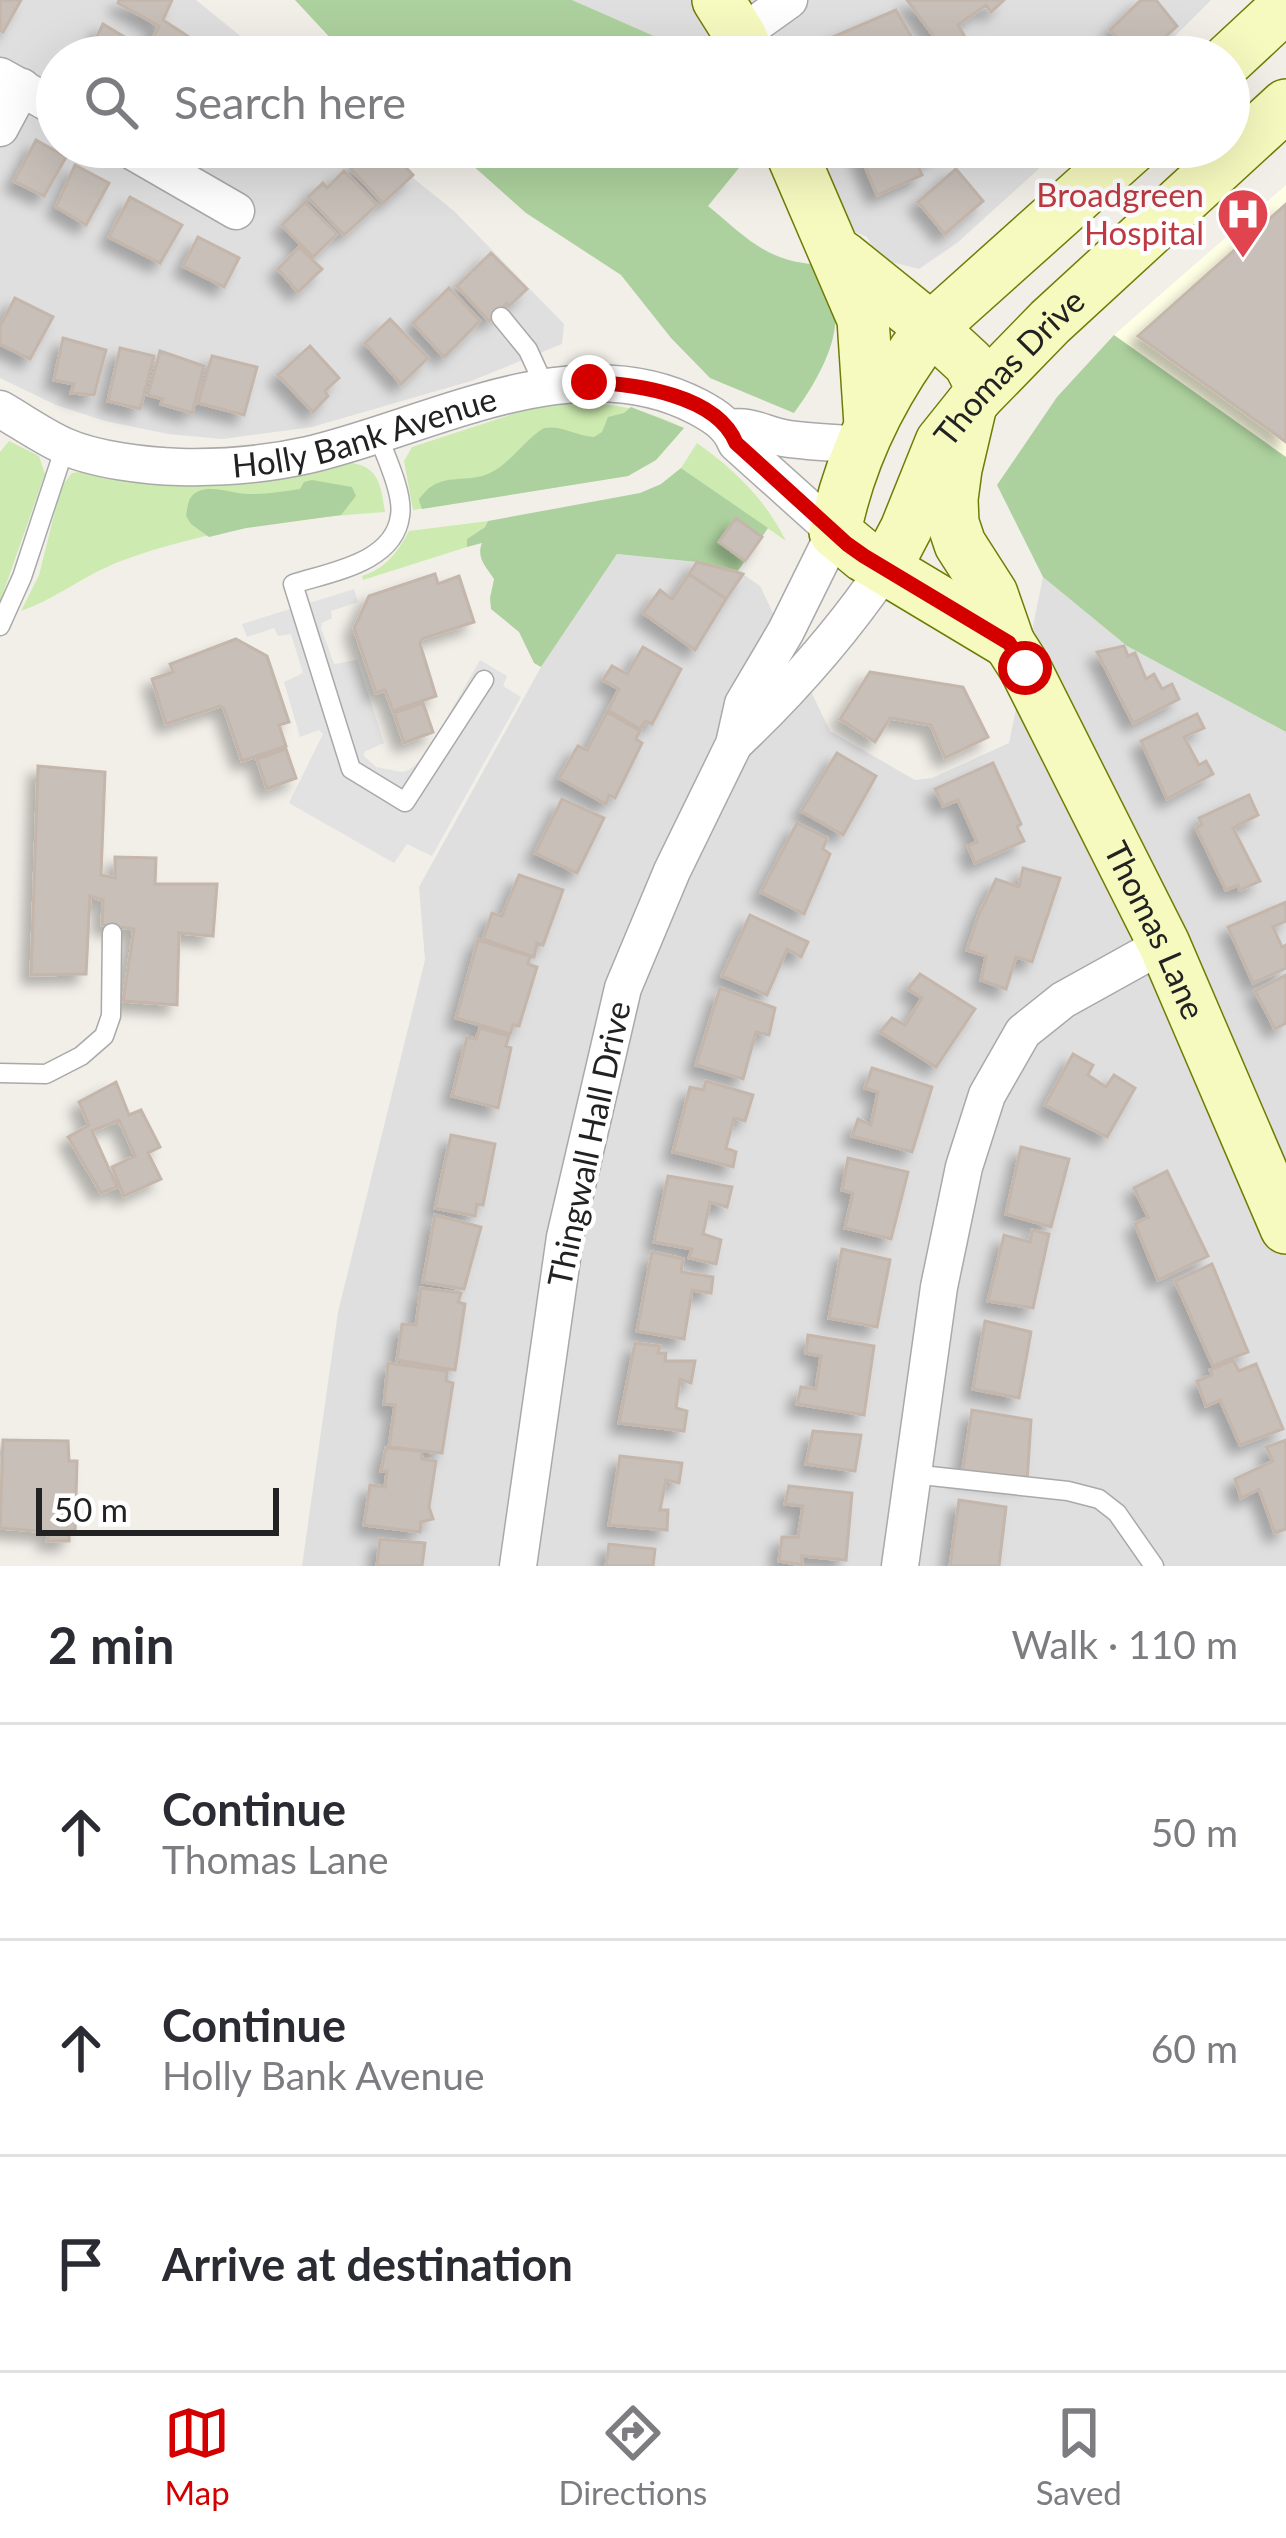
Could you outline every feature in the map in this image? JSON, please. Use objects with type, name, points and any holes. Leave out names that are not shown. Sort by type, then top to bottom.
[{"type":"street","points":[[736,31],[789,0]]},
{"type":"street","points":[[1250,39],[1286,6]]},
{"type":"street","points":[[0,128],[11,82]]},
{"type":"street","name":"Thomas Drive","points":[[1250,138],[1286,105]]},
{"type":"street","points":[[161,168],[236,211]]},
{"type":"street","points":[[798,168],[863,319],[866,435]]},
{"type":"street","points":[[835,532],[866,435],[909,357],[931,328],[1110,168]]},
{"type":"street","name":"Thomas Drive","points":[[885,569],[941,442],[974,401],[1066,306],[1217,168]]},
{"type":"street","points":[[833,249],[931,328],[975,372],[979,382],[974,401]]},
{"type":"street","name":"Holly Bank Avenue","points":[[0,409],[65,447],[123,461],[180,467],[307,455],[545,387],[620,383],[685,400],[730,428],[736,443],[835,532]]},
{"type":"street","name":"Thomas Lane","points":[[974,401],[952,500],[960,544],[992,593],[1009,643],[1273,1155],[1286,1228]]},
{"type":"street","name":"Holly Bank Avenue","points":[[730,428],[747,425],[765,435],[788,439],[866,435]]},
{"type":"street","name":"Thomas Lane","points":[[835,532],[864,556],[1009,643]]},
{"type":"street","name":"Thingwall Hall Drive","points":[[518,1566],[565,1237],[622,988],[734,744],[743,704],[835,532]]},
{"type":"street","name":"Thingwall Hall Drive","points":[[734,744],[844,624],[885,569]]},
{"type":"street","points":[[900,1566],[939,1287],[964,1167],[987,1095],[1023,1032],[1063,1000],[1164,944]]},
{"type":"lane","points":[[501,317],[529,350],[545,387]]},
{"type":"lane","points":[[377,434],[398,494],[400,517],[392,537],[369,557],[293,584],[351,769],[405,802],[484,680]]},
{"type":"lane","points":[[0,626],[22,577],[65,447]]},
{"type":"lane","points":[[0,1073],[46,1074],[81,1056],[104,1036],[111,1016],[112,933]]},
{"type":"lane","points":[[912,1474],[1068,1490],[1099,1499],[1117,1513],[1154,1566]]},
{"type":"shaded area","points":[[0,0],[196,0],[240,36],[36,36],[36,168],[401,168],[454,211],[564,324],[562,344],[471,381],[312,427],[223,439],[105,421],[56,405],[0,378]]},
{"type":"shaded area","points":[[572,0],[1211,0],[1175,36],[654,36]]},
{"type":"shaded area","points":[[822,168],[1040,168],[957,243],[919,269],[879,259],[867,237],[851,230]]},
{"type":"shaded area","name":"Broadgreen Hospital","points":[[1286,185],[1286,457],[1114,335]]},
{"type":"shaded area","points":[[617,554],[697,562],[743,574],[760,586],[830,731],[915,780],[932,778],[1009,743],[1043,577],[1127,646],[1286,732],[1286,1566],[302,1566],[338,1312],[425,960],[419,887],[541,667]]},
{"type":"shaded area","points":[[354,589],[358,602],[331,611],[332,618],[321,628],[334,664],[357,660],[384,743],[364,752],[376,767],[402,772],[425,756],[480,660],[507,676],[503,686],[521,697],[432,856],[407,844],[394,863],[289,803],[323,734],[319,730],[300,737],[284,682],[303,673],[291,634],[278,636],[274,628],[247,637],[242,624]]},
{"type":"green space","points":[[295,0],[572,0],[654,36],[328,36]]},
{"type":"green space","points":[[476,168],[739,168],[708,206],[767,252],[812,264],[832,302],[835,320],[830,348],[794,413],[710,378],[621,275],[526,213]]},
{"type":"green space","points":[[1114,335],[1286,457],[1286,732],[1127,646],[1043,577],[997,485],[1057,397]]},
{"type":"green space","points":[[563,404],[625,407],[684,428],[656,460],[628,476],[413,510],[404,461],[412,447],[525,410]]},
{"type":"green space","points":[[631,407],[684,428],[656,460],[628,476],[422,509],[419,499],[432,486],[490,473],[544,428],[594,437],[602,432],[608,417]]},
{"type":"green space","points":[[9,441],[39,456],[45,474],[0,602],[0,452]]},
{"type":"green space","points":[[697,443],[748,486],[786,541],[681,468]]},
{"type":"green space","points":[[352,463],[374,474],[385,512],[285,522],[185,541],[108,566],[21,611],[39,575],[61,487],[72,473],[222,485],[293,477]]},
{"type":"green space","points":[[681,468],[768,528],[762,537],[736,519],[719,541],[745,561],[737,572],[697,562],[617,554],[541,667],[534,663],[519,632],[491,609],[494,579],[481,558],[482,543],[467,547],[467,539],[488,521],[640,493]]},
{"type":"green space","points":[[312,480],[352,487],[356,496],[341,515],[209,537],[186,516],[191,498],[205,489],[268,493],[300,489]]},
{"type":"green space","points":[[488,521],[467,539],[467,547],[363,580],[362,576],[390,559],[409,531]]},
{"type":"building","points":[[0,0],[21,0],[3,32],[0,30]]},
{"type":"building","points":[[172,0],[163,20],[187,36],[154,36],[159,26],[118,3]]},
{"type":"building","points":[[907,0],[1004,0],[991,12],[986,5],[958,25],[964,36],[934,36]]},
{"type":"building","points":[[1141,0],[1156,0],[1177,26],[1166,36],[1116,36],[1110,30]]},
{"type":"building","points":[[896,10],[911,36],[835,36]]},
{"type":"building","points":[[103,24],[123,36],[97,36]]},
{"type":"building","points":[[36,140],[36,168],[60,168],[44,196],[14,181]]},
{"type":"building","points":[[74,168],[109,183],[86,225],[56,207]]},
{"type":"building","points":[[406,168],[413,175],[383,203],[351,169]]},
{"type":"building","points":[[866,168],[919,168],[922,175],[877,195]]},
{"type":"building","points":[[956,169],[983,201],[945,234],[918,202]]},
{"type":"building","points":[[344,171],[377,205],[344,235],[308,197],[323,183],[327,188]]},
{"type":"building","points":[[130,197],[182,225],[160,263],[109,237]]},
{"type":"building","points":[[305,202],[337,234],[313,257],[282,225]]},
{"type":"building","name":"Broadgreen Hospital","points":[[1286,204],[1286,442],[1138,336]]},
{"type":"building","points":[[198,237],[239,258],[224,287],[183,266]]},
{"type":"building","points":[[299,247],[322,269],[298,292],[278,269]]},
{"type":"building","points":[[491,253],[527,289],[489,321],[457,286]]},
{"type":"building","points":[[449,288],[480,321],[444,357],[413,323]]},
{"type":"building","points":[[15,298],[53,317],[30,359],[0,344],[0,326]]},
{"type":"building","points":[[390,319],[428,358],[401,384],[365,343]]},
{"type":"building","points":[[63,338],[106,350],[94,395],[71,393],[74,384],[54,380]]},
{"type":"building","points":[[310,346],[339,378],[313,412],[278,375]]},
{"type":"building","points":[[120,348],[154,356],[140,409],[108,401]]},
{"type":"building","points":[[160,351],[204,366],[192,413],[148,395]]},
{"type":"building","points":[[212,356],[257,367],[244,415],[198,403]]},
{"type":"building","points":[[736,518],[762,537],[745,561],[719,542]]},
{"type":"building","points":[[697,562],[743,574],[726,599],[689,574]]},
{"type":"building","points":[[435,574],[438,584],[459,576],[474,622],[422,639],[436,696],[393,711],[385,690],[376,693],[354,628],[369,596]]},
{"type":"building","points":[[689,574],[726,599],[695,650],[643,613],[660,590],[672,599]]},
{"type":"building","points":[[236,639],[267,656],[289,722],[279,725],[286,746],[242,761],[224,708],[166,724],[152,679],[173,672],[170,664]]},
{"type":"building","points":[[1124,646],[1128,656],[1135,653],[1146,679],[1154,674],[1162,689],[1172,684],[1179,699],[1133,723],[1097,652]]},
{"type":"building","points":[[643,647],[681,669],[652,724],[645,721],[640,729],[608,710],[619,689],[603,680],[612,666],[627,674]]},
{"type":"building","points":[[870,672],[963,687],[988,737],[945,758],[931,725],[890,718],[875,742],[840,719]]},
{"type":"building","points":[[423,703],[433,732],[404,743],[394,713]]},
{"type":"building","points":[[607,712],[640,731],[636,739],[642,743],[615,798],[609,795],[606,804],[559,778],[578,746],[587,750]]},
{"type":"building","points":[[1197,714],[1204,728],[1184,737],[1199,765],[1206,761],[1213,774],[1167,799],[1141,741]]},
{"type":"building","points":[[286,749],[296,778],[267,789],[257,759]]},
{"type":"building","points":[[837,753],[876,776],[843,835],[801,811]]},
{"type":"building","points":[[993,763],[1024,841],[975,863],[968,846],[977,842],[958,800],[943,806],[935,789]]},
{"type":"building","points":[[38,766],[105,772],[101,875],[115,878],[115,857],[156,858],[155,884],[217,884],[213,936],[179,933],[177,1005],[123,1001],[134,929],[102,925],[103,900],[90,896],[86,974],[31,975]]},
{"type":"building","points":[[1249,795],[1258,815],[1233,828],[1260,881],[1226,890],[1196,828],[1202,825],[1199,818]]},
{"type":"building","points":[[562,799],[604,818],[577,873],[535,853]]},
{"type":"building","points":[[797,823],[827,838],[823,849],[830,854],[804,914],[761,892]]},
{"type":"building","points":[[1023,868],[1060,878],[1032,962],[1016,957],[1006,989],[981,980],[986,956],[967,950],[996,879],[1019,887]]},
{"type":"building","points":[[519,875],[563,890],[534,957],[483,939],[492,913],[502,916]]},
{"type":"building","points":[[1286,902],[1286,921],[1273,927],[1282,947],[1286,945],[1286,968],[1253,983],[1228,927]]},
{"type":"building","points":[[750,915],[808,942],[801,957],[787,949],[767,995],[722,976]]},
{"type":"building","points":[[478,940],[530,956],[528,964],[537,967],[519,1026],[513,1025],[510,1034],[456,1018]]},
{"type":"building","points":[[920,974],[975,1009],[936,1067],[880,1032],[892,1018],[905,1025],[922,998],[908,989]]},
{"type":"building","points":[[1286,975],[1286,1023],[1275,1029],[1255,991]]},
{"type":"building","points":[[720,988],[775,1008],[769,1035],[756,1032],[743,1079],[696,1065]]},
{"type":"building","points":[[480,1028],[509,1036],[506,1046],[511,1048],[498,1108],[452,1096],[467,1037],[476,1039]]},
{"type":"building","points":[[1073,1054],[1093,1065],[1088,1075],[1106,1087],[1114,1075],[1135,1088],[1107,1137],[1045,1105]]},
{"type":"building","points":[[872,1068],[932,1087],[912,1152],[852,1136],[858,1119],[871,1125],[878,1092],[865,1088]]},
{"type":"building","points":[[706,1081],[753,1095],[745,1121],[734,1118],[726,1148],[736,1152],[733,1167],[673,1152],[690,1087],[703,1090]]},
{"type":"building","points":[[116,1082],[129,1115],[141,1110],[160,1147],[148,1153],[161,1179],[124,1196],[112,1167],[135,1156],[119,1120],[92,1131],[117,1187],[101,1193],[68,1137],[89,1125],[79,1102]]},
{"type":"building","points":[[451,1135],[495,1144],[483,1205],[477,1204],[475,1216],[435,1208]]},
{"type":"building","points":[[1021,1147],[1069,1159],[1051,1227],[1006,1214]]},
{"type":"building","points":[[848,1158],[908,1172],[891,1239],[845,1228],[853,1193],[842,1190]]},
{"type":"building","points":[[1167,1171],[1208,1256],[1158,1280],[1135,1224],[1148,1217],[1134,1188]]},
{"type":"building","points":[[668,1176],[732,1187],[727,1207],[710,1202],[703,1234],[721,1240],[716,1264],[689,1258],[692,1249],[654,1242]]},
{"type":"building","points":[[435,1215],[481,1227],[464,1289],[423,1282]]},
{"type":"building","points":[[1032,1230],[1049,1234],[1033,1308],[988,1301],[1004,1235],[1030,1242]]},
{"type":"building","points":[[842,1249],[890,1260],[877,1327],[829,1318]]},
{"type":"building","points":[[652,1252],[683,1259],[681,1272],[713,1277],[711,1293],[692,1290],[684,1339],[637,1331]]},
{"type":"building","points":[[1212,1264],[1248,1352],[1213,1366],[1175,1281]]},
{"type":"building","points":[[421,1288],[461,1293],[458,1302],[465,1304],[455,1370],[397,1360],[402,1324],[416,1325]]},
{"type":"building","points":[[985,1321],[1031,1332],[1019,1398],[973,1389]]},
{"type":"building","points":[[808,1335],[874,1346],[864,1415],[797,1404],[801,1387],[816,1389],[821,1356],[806,1353]]},
{"type":"building","points":[[635,1343],[660,1346],[658,1353],[666,1353],[665,1361],[695,1361],[691,1383],[680,1379],[676,1408],[687,1411],[684,1431],[619,1423]]},
{"type":"building","points":[[1233,1360],[1239,1371],[1256,1364],[1283,1429],[1240,1445],[1220,1400],[1206,1406],[1197,1381]]},
{"type":"building","points":[[388,1363],[447,1371],[446,1381],[453,1383],[442,1453],[389,1447],[395,1405],[384,1404]]},
{"type":"building","points":[[972,1410],[1031,1420],[1027,1482],[962,1475]]},
{"type":"building","points":[[813,1431],[861,1435],[855,1471],[806,1464]]},
{"type":"building","points":[[3,1440],[68,1441],[69,1461],[77,1461],[75,1531],[69,1531],[69,1541],[47,1541],[50,1532],[0,1528]]},
{"type":"building","points":[[1286,1440],[1286,1529],[1275,1533],[1259,1489],[1241,1498],[1235,1479],[1273,1461],[1266,1447]]},
{"type":"building","points":[[386,1448],[421,1451],[422,1459],[436,1461],[429,1507],[433,1519],[421,1522],[420,1532],[364,1525],[370,1485],[385,1487],[387,1471],[381,1471]]},
{"type":"building","points":[[620,1456],[682,1463],[679,1483],[666,1480],[660,1510],[668,1510],[667,1530],[609,1525]]},
{"type":"building","points":[[789,1486],[852,1493],[846,1560],[802,1556],[802,1565],[779,1561],[782,1537],[798,1537],[803,1506],[785,1504]]},
{"type":"building","points":[[959,1500],[1006,1507],[999,1566],[950,1566]]},
{"type":"building","points":[[380,1539],[425,1543],[422,1566],[377,1566]]},
{"type":"building","points":[[609,1544],[655,1549],[653,1566],[606,1566]]},
{"type":"place","name":"Broadgreen Hospital","points":[[1243,260]]},
{"type":"route","points":[[589,382],[656,390],[707,412],[730,428],[736,443],[847,544],[1009,643],[1025,668]]}]
